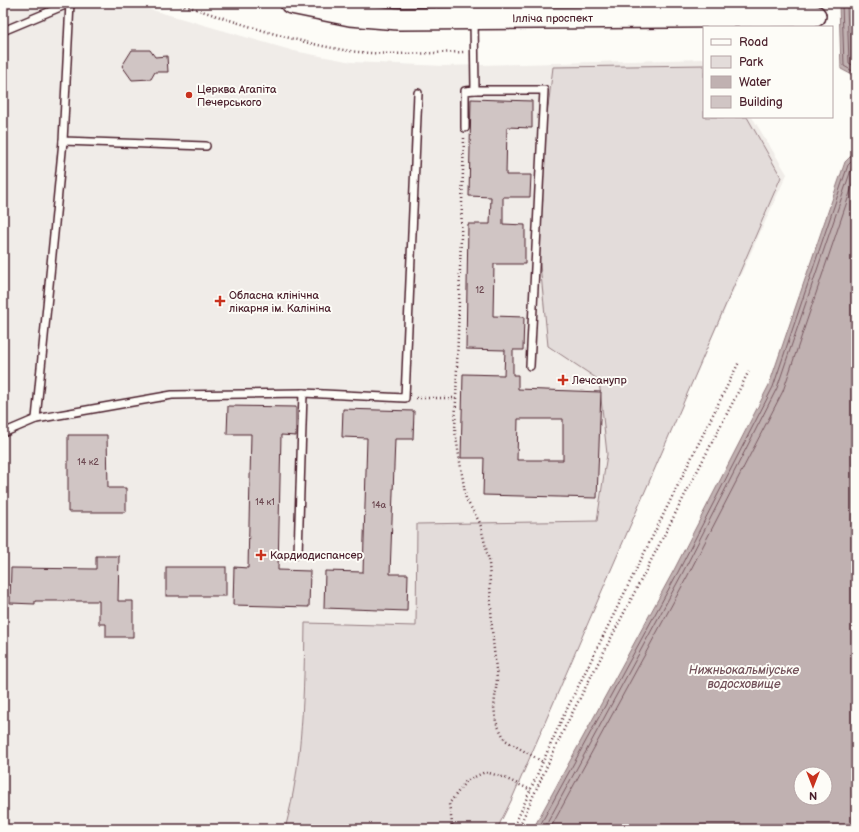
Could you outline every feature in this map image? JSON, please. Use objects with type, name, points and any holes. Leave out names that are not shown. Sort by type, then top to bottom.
[{"type":"main road","name":"Ілліча проспект","points":[[291,3],[350,15],[398,19],[816,16]]},
{"type":"lane","points":[[3,31],[70,3],[63,141],[36,419]]},
{"type":"lane","points":[[474,19],[475,90]]},
{"type":"lane","points":[[465,128],[465,90],[544,90],[530,366]]},
{"type":"lane","points":[[3,433],[36,419],[172,395],[303,393],[405,398],[418,93]]},
{"type":"lane","points":[[63,141],[206,146]]},
{"type":"lane","points":[[298,554],[303,393]]},
{"type":"path","points":[[177,3],[285,37],[351,51],[392,53],[474,52]]},
{"type":"path","points":[[465,128],[454,431],[466,499],[480,523],[489,561],[492,630],[497,679],[494,707],[496,722],[505,740],[543,762]]},
{"type":"path","points":[[513,829],[561,721],[739,362]]},
{"type":"path","points":[[518,829],[565,727],[749,371]]},
{"type":"path","points":[[405,398],[456,398]]},
{"type":"path","points":[[453,829],[449,804],[466,781],[485,772],[500,776],[531,790]]},
{"type":"shaded area","name":"Обласна клінічна лікарня ім. Калініна","points":[[3,3],[128,3],[294,51],[352,62],[445,66],[703,59],[703,118],[753,118],[787,174],[621,536],[421,829],[3,829]]},
{"type":"green space","points":[[703,65],[703,118],[748,118],[781,177],[511,801],[497,829],[285,829],[296,778],[299,753],[303,701],[305,623],[416,626],[417,524],[597,521],[607,454],[599,380],[548,346],[535,213],[553,67]]},
{"type":"water","points":[[839,3],[856,3],[856,77],[841,69]]},
{"type":"water","name":"Нижньокальміуське водосховище","points":[[856,151],[856,829],[533,829],[674,570],[769,385],[845,162]]},
{"type":"building","points":[[81,3],[93,3],[92,6]]},
{"type":"building","points":[[132,50],[150,50],[155,57],[167,56],[168,72],[155,72],[151,79],[132,80],[122,66]]},
{"type":"building","points":[[471,99],[532,101],[532,128],[507,127],[506,175],[531,175],[530,197],[503,197],[503,224],[525,225],[525,264],[494,264],[493,316],[524,317],[523,350],[513,350],[513,375],[518,375],[518,389],[601,392],[597,498],[483,495],[484,458],[461,458],[463,374],[504,375],[505,350],[466,349],[468,224],[490,224],[491,197],[469,196]],"holes":[[[518,419],[563,419],[563,460],[517,460]]]},
{"type":"building","points":[[228,406],[296,407],[296,436],[281,435],[278,570],[310,571],[309,607],[233,605],[234,567],[248,568],[251,434],[227,434]]},
{"type":"building","points":[[343,409],[414,411],[413,439],[395,439],[390,574],[408,574],[407,611],[324,608],[325,571],[363,572],[367,438],[342,437]]},
{"type":"building","points":[[68,435],[107,435],[108,488],[126,488],[126,512],[68,512]]},
{"type":"building","points":[[96,556],[119,556],[118,601],[133,601],[133,637],[106,637],[106,624],[99,624],[99,601],[35,601],[35,604],[10,603],[11,568],[96,569]]},
{"type":"building","points":[[166,567],[226,567],[226,596],[166,596]]},
{"type":"place","name":"Церква Агапіта Печерського","points":[[189,95]]},
{"type":"place","name":"Обласна клінічна лікарня ім. Калініна","points":[[220,301]]},
{"type":"place","name":"Лечсанупр","points":[[563,380]]},
{"type":"place","name":"Кардиодиспансер","points":[[261,555]]}]
